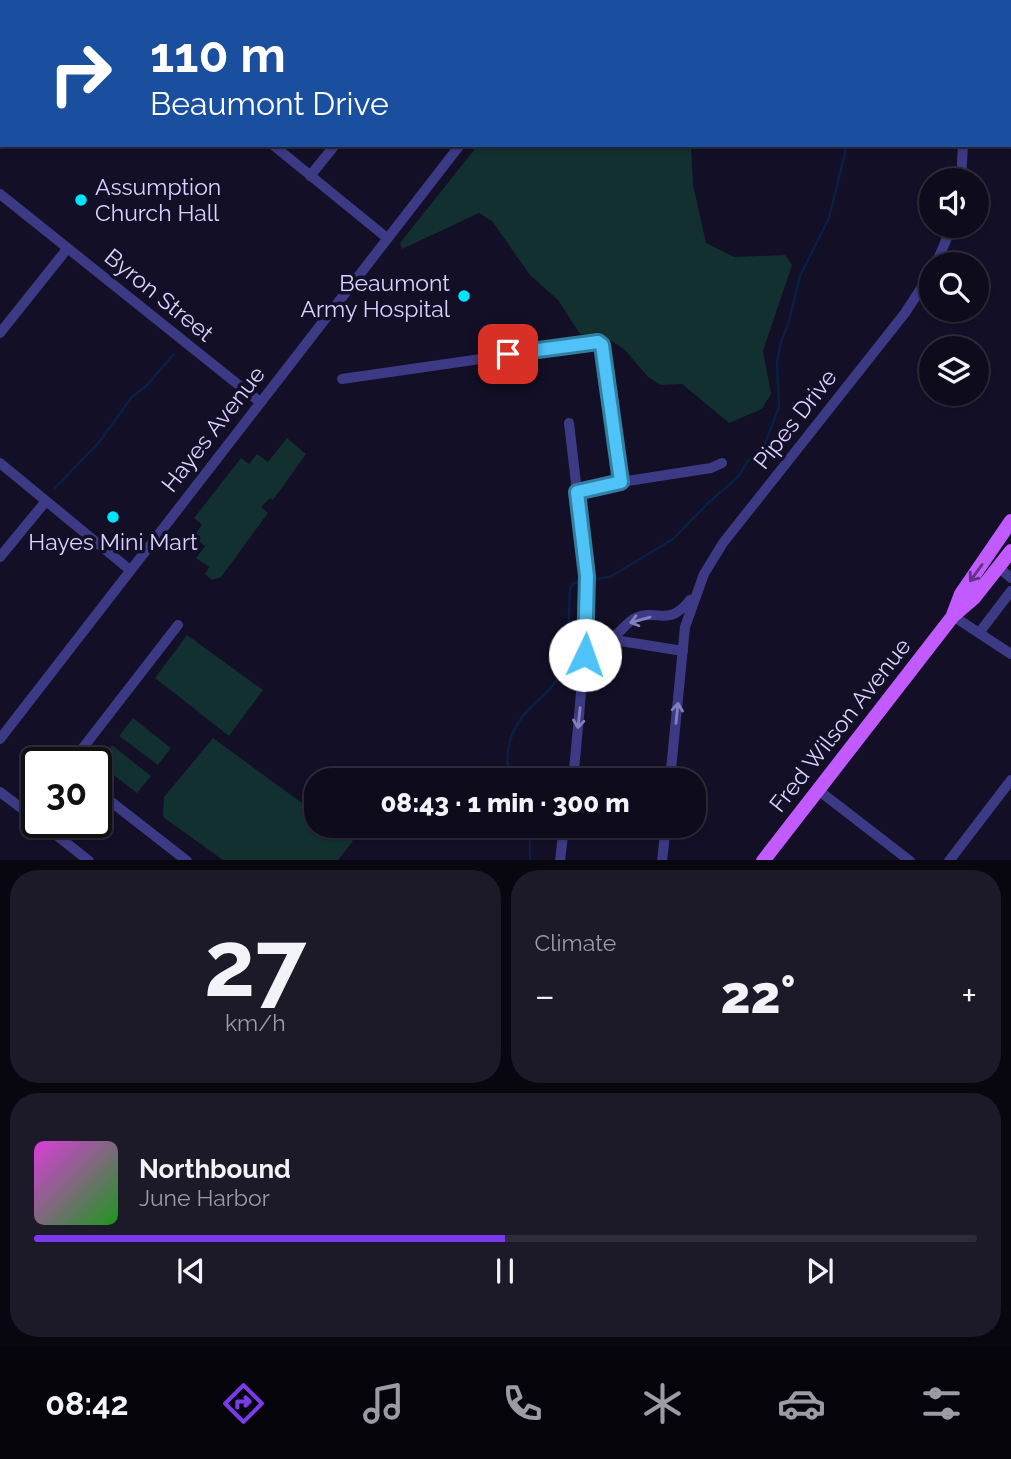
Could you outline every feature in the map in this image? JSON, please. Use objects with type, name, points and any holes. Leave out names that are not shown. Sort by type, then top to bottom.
[{"type":"main road","name":"Fred Wilson Avenue","points":[[953,616],[961,594],[1009,526]]},
{"type":"main road","name":"Fred Wilson Avenue","points":[[763,860],[953,616],[974,598],[1011,551]]},
{"type":"main road","points":[[998,567],[1011,556]]},
{"type":"street","points":[[274,147],[387,238]]},
{"type":"street","points":[[310,176],[333,147]]},
{"type":"street","name":"Hayes Avenue","points":[[1,736],[458,147]]},
{"type":"street","points":[[962,168],[963,147]]},
{"type":"street","name":"Byron Street","points":[[0,194],[260,402]]},
{"type":"street","points":[[0,333],[67,249]]},
{"type":"street","name":"Pipes Drive","points":[[585,655],[593,645],[608,639],[635,618],[669,617],[682,610],[696,592],[723,543],[919,292]]},
{"type":"street","points":[[342,379],[598,342],[602,345],[621,482]]},
{"type":"street","points":[[569,423],[587,576],[585,655],[574,768]]},
{"type":"street","points":[[0,463],[130,570]]},
{"type":"street","points":[[577,492],[710,468],[722,463]]},
{"type":"street","points":[[0,557],[46,501]]},
{"type":"street","points":[[998,567],[1011,578]]},
{"type":"street","points":[[979,633],[1011,591]]},
{"type":"street","name":"Pipes Drive","points":[[671,768],[685,627],[696,592]]},
{"type":"street","points":[[953,616],[1011,654]]},
{"type":"street","points":[[84,747],[178,625]]},
{"type":"street","points":[[608,639],[683,651]]},
{"type":"street","points":[[949,860],[1011,780]]},
{"type":"street","points":[[818,790],[910,860]]},
{"type":"street","points":[[0,792],[21,808]]},
{"type":"street","points":[[112,802],[187,860]]},
{"type":"street","points":[[60,838],[89,860]]},
{"type":"street","points":[[560,860],[563,838]]},
{"type":"street","points":[[662,860],[665,838]]},
{"type":"green space","points":[[476,147],[691,147],[693,185],[706,243],[734,257],[785,255],[792,265],[763,351],[771,394],[762,409],[729,423],[682,384],[661,385],[648,377],[624,349],[605,337],[580,334],[558,300],[530,275],[492,221],[479,213],[402,249],[400,243]]},
{"type":"green space","points":[[287,438],[306,454],[273,500],[270,498],[261,507],[268,513],[221,577],[212,580],[205,574],[209,567],[196,558],[205,546],[193,537],[202,525],[194,518],[241,458],[249,464],[257,454],[268,462]]},
{"type":"green space","points":[[187,635],[263,690],[229,736],[155,678]]},
{"type":"green space","points":[[133,718],[171,748],[158,765],[119,736]]},
{"type":"green space","points":[[213,738],[304,804],[304,838],[349,838],[353,841],[338,860],[223,860],[163,817],[164,797]]},
{"type":"green space","points":[[112,745],[151,776],[137,793],[112,774]]},
{"type":"waterway","points":[[595,579],[610,577],[673,539],[738,477],[748,461],[764,446],[779,407],[777,363],[781,342],[800,276],[829,218],[847,147]]},
{"type":"waterway","points":[[55,488],[99,442],[132,397],[147,385],[174,354]]},
{"type":"waterway","points":[[509,768],[508,751],[513,732],[524,715],[550,689],[563,665],[570,590],[572,584],[580,581]]},
{"type":"waterway","points":[[530,838],[530,860]]},
{"type":"place","name":"Assumption Church Hall","points":[[81,200]]},
{"type":"place","name":"Beaumont Army Hospital","points":[[464,296]]},
{"type":"place","name":"Hayes Mini Mart","points":[[113,517]]},
{"type":"route","points":[[508,354],[598,342],[602,345],[621,482],[577,492],[587,576],[585,655]]}]
